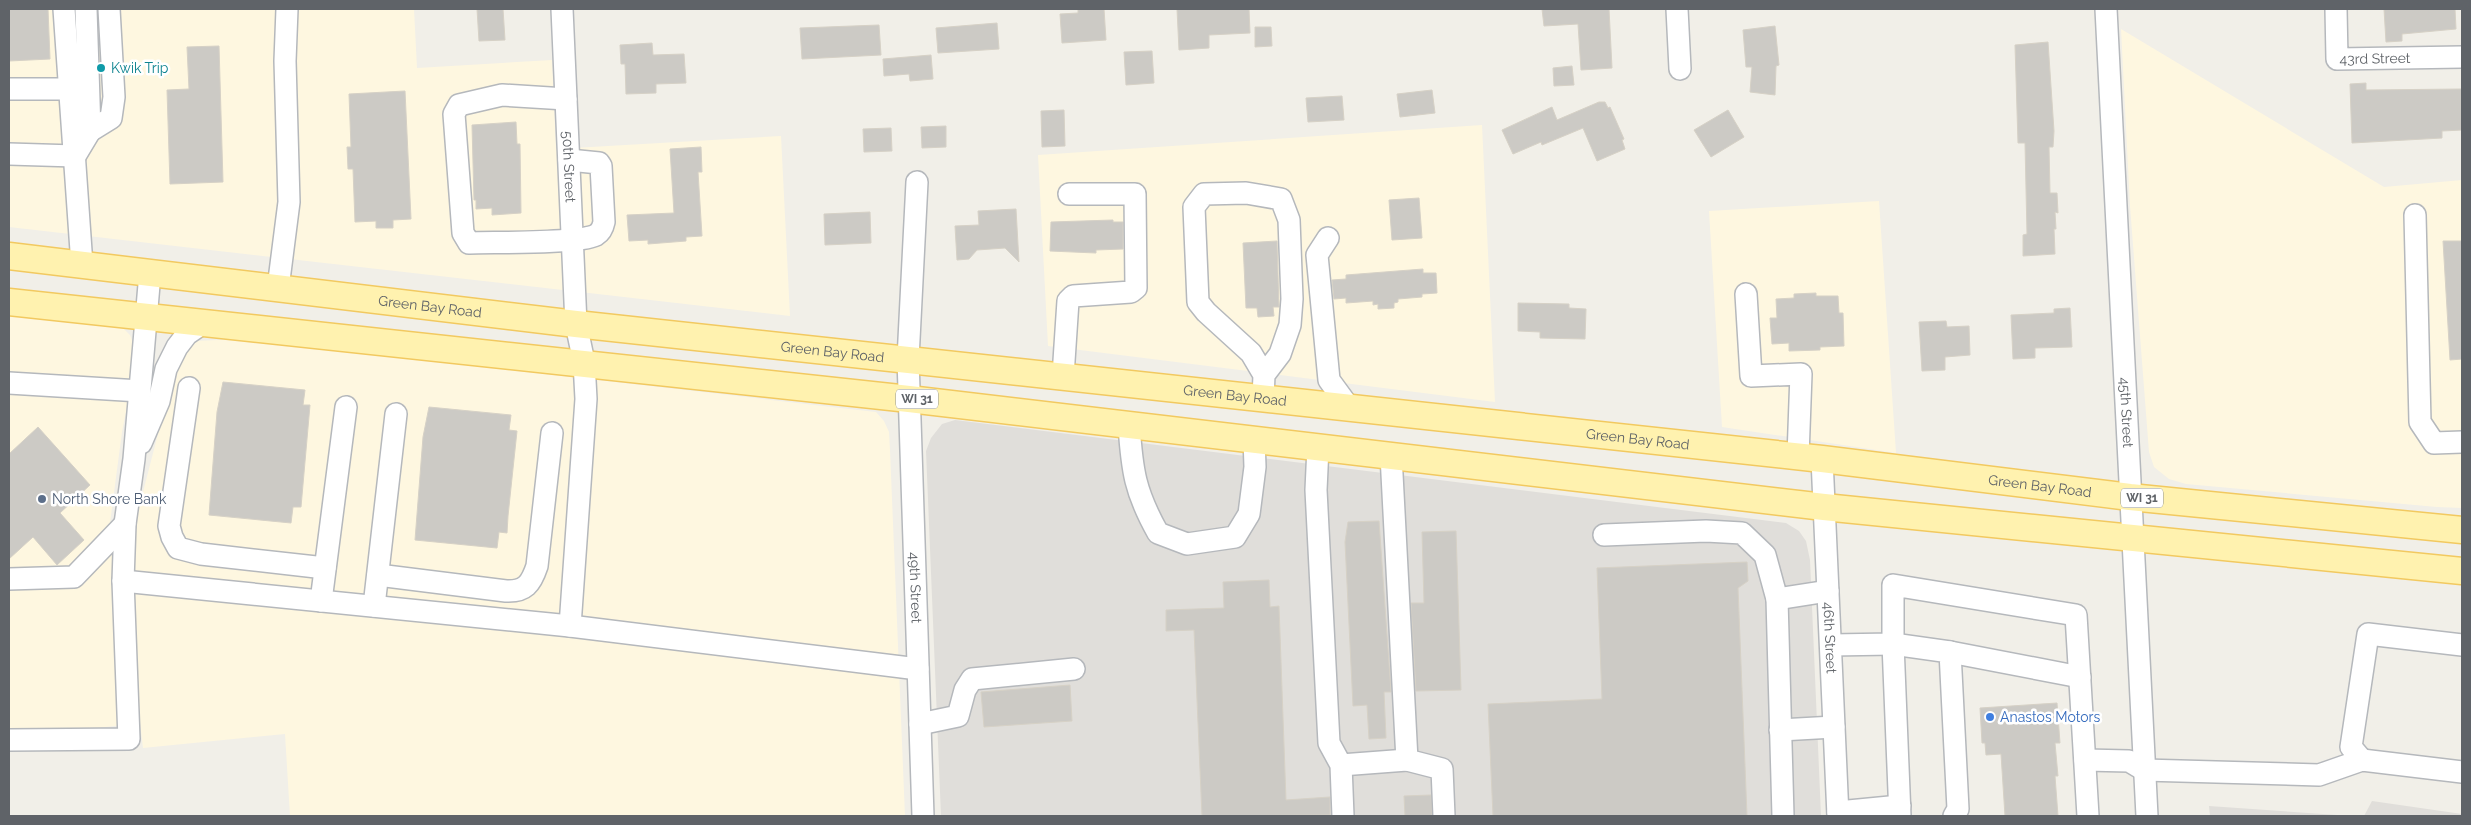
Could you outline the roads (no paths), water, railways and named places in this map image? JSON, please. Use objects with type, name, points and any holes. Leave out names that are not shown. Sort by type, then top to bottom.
[{"type":"main road","name":"Green Bay Road","points":[[9,256],[576,324],[1063,376],[1263,386],[1348,406],[1810,457],[2130,497],[2462,530]]},
{"type":"main road","name":"WI 31","points":[[9,302],[909,398],[1824,507],[2462,571]]},
{"type":"street","points":[[64,9],[68,89],[75,156],[82,264]]},
{"type":"street","points":[[86,9],[90,131]]},
{"type":"street","points":[[75,156],[90,131],[112,118],[114,97],[109,9]]},
{"type":"street","points":[[278,288],[290,202],[285,61],[287,9]]},
{"type":"street","name":"50th Street","points":[[562,9],[576,324],[584,362],[586,399],[570,626]]},
{"type":"street","points":[[1677,9],[1680,69]]},
{"type":"street","name":"45th Street","points":[[2106,9],[2147,816]]},
{"type":"street","name":"43rd Street","points":[[2336,9],[2337,59],[2462,57]]},
{"type":"street","points":[[9,90],[68,89]]},
{"type":"street","points":[[566,99],[502,95],[459,105],[454,114],[463,233],[469,243],[572,239],[596,235],[604,222],[601,166],[599,163],[568,160]]},
{"type":"street","points":[[9,154],[75,156]]},
{"type":"street","name":"49th Street","points":[[918,182],[908,359],[924,816]]},
{"type":"street","points":[[1246,193],[1281,199],[1289,220],[1292,299],[1290,326],[1280,354],[1263,386],[1251,353],[1206,312],[1198,302],[1194,207],[1204,194],[1246,193]]},
{"type":"street","points":[[1063,376],[1068,301],[1073,296],[1130,292],[1136,288],[1137,269],[1135,194],[1069,194]]},
{"type":"street","points":[[2415,215],[2420,422],[2434,443],[2462,442]]},
{"type":"street","points":[[1328,238],[1317,255],[1329,380],[1348,406]]},
{"type":"street","points":[[9,740],[129,739],[123,581],[125,524],[134,459],[150,273]]},
{"type":"street","name":"46th Street","points":[[1746,294],[1751,376],[1801,374],[1810,457],[1824,507],[1838,814]]},
{"type":"street","points":[[134,459],[159,401],[166,369],[177,347],[187,334],[203,323]]},
{"type":"street","points":[[9,383],[140,391]]},
{"type":"street","points":[[188,388],[169,526],[178,548],[201,554],[325,568]]},
{"type":"street","points":[[321,601],[346,408]]},
{"type":"street","points":[[374,606],[396,414]]},
{"type":"street","points":[[1129,425],[1132,468],[1142,504],[1158,533],[1187,544],[1235,537],[1249,514],[1255,467],[1254,439]]},
{"type":"street","points":[[378,575],[506,591],[517,591],[527,588],[533,578],[536,566],[552,433]]},
{"type":"street","points":[[1318,447],[1316,490],[1329,743],[1341,765],[1343,816]]},
{"type":"street","points":[[1391,456],[1406,760]]},
{"type":"street","points":[[9,579],[74,577],[125,524]]},
{"type":"street","points":[[1604,535],[1706,531],[1742,533],[1764,555],[1777,599],[1783,816]]},
{"type":"street","points":[[123,581],[570,626],[918,669]]},
{"type":"street","points":[[1838,814],[1900,811],[1893,644],[1893,585],[2076,615],[2088,816]]},
{"type":"street","points":[[1777,599],[1828,591]]},
{"type":"street","points":[[2362,760],[2352,747],[2368,634],[2462,645]]},
{"type":"street","points":[[1831,645],[1893,644],[1950,652],[2080,677]]},
{"type":"street","points":[[1950,652],[1958,809],[1954,816]]},
{"type":"street","points":[[920,724],[958,716],[965,690],[972,679],[1074,669]]},
{"type":"street","points":[[1780,730],[1834,727]]},
{"type":"street","points":[[1341,765],[1406,760],[1442,769],[1444,816]]},
{"type":"street","points":[[2084,760],[2129,761],[2144,770],[2319,775],[2362,760],[2462,772]]},
{"type":"place","name":"Kwik Trip","points":[[101,68]]},
{"type":"place","name":"North Shore Bank","points":[[42,499]]},
{"type":"place","name":"Anastos Motors","points":[[1990,717]]}]
